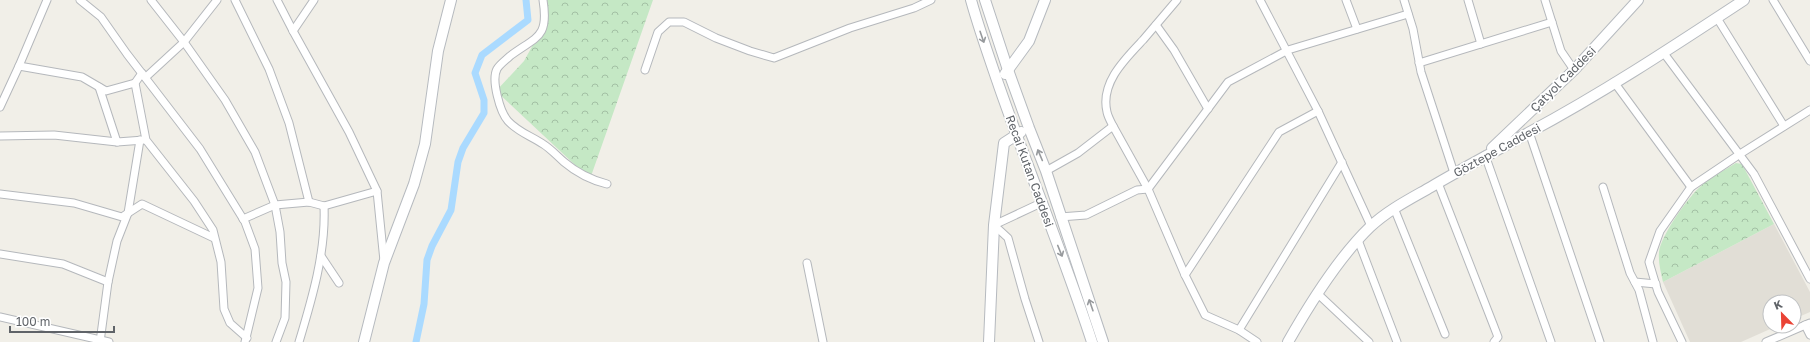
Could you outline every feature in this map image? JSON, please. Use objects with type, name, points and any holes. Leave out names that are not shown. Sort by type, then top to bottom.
[{"type":"street","points":[[0,107],[47,0]]},
{"type":"street","points":[[80,0],[101,17],[200,149],[243,219],[255,249],[258,288],[246,340]]},
{"type":"street","points":[[151,0],[184,42],[225,100],[255,152],[275,205],[280,232],[282,263],[286,282],[285,318],[276,342]]},
{"type":"street","points":[[19,66],[82,77],[106,91],[135,83],[184,42],[217,0]]},
{"type":"street","points":[[235,0],[269,70],[289,123],[308,202]]},
{"type":"street","points":[[277,0],[350,132],[377,191],[384,263]]},
{"type":"street","points":[[293,31],[314,0]]},
{"type":"street","points":[[364,342],[384,263],[414,184],[425,144],[438,51],[450,0]]},
{"type":"street","points":[[543,0],[545,14],[544,25],[538,37],[506,59],[496,70],[494,80],[502,110],[507,120],[516,128],[544,144],[565,163],[590,179],[607,184]]},
{"type":"street","points":[[645,70],[658,32],[669,22],[684,22],[716,38],[750,51],[774,58],[850,28],[914,8],[931,0]]},
{"type":"street","name":"Recai Kutan Caddesi","points":[[970,0],[1041,203],[1072,280],[1092,342]]},
{"type":"street","name":"Recai Kutan Caddesi","points":[[985,0],[1008,70],[1046,171],[1060,217],[1103,342]]},
{"type":"street","points":[[999,84],[1029,41],[1045,0]]},
{"type":"street","points":[[1177,0],[1126,58],[1113,76],[1108,89],[1106,104],[1107,112],[1113,126],[1148,189],[1185,275],[1205,315],[1239,330],[1257,342]]},
{"type":"street","points":[[1260,0],[1288,50],[1318,111],[1371,226]]},
{"type":"street","points":[[1346,0],[1357,29]]},
{"type":"street","points":[[1404,0],[1419,63],[1454,173]]},
{"type":"street","points":[[1468,0],[1481,44]]},
{"type":"street","points":[[1545,0],[1561,51],[1574,70]]},
{"type":"street","name":"Çatyol Caddesi","points":[[1485,155],[1574,70],[1638,0]]},
{"type":"street","name":"Göztepe Caddesi","points":[[1289,342],[1318,294],[1358,240],[1371,226],[1394,208],[1614,82],[1744,0]]},
{"type":"street","points":[[1773,0],[1810,61]]},
{"type":"street","points":[[1060,217],[1086,215],[1137,190],[1148,189],[1228,82],[1288,50],[1408,14]]},
{"type":"street","points":[[1717,18],[1784,126]]},
{"type":"street","points":[[1419,63],[1552,22]]},
{"type":"street","points":[[1156,25],[1174,50],[1208,109]]},
{"type":"street","points":[[1663,52],[1754,174],[1810,279]]},
{"type":"street","points":[[1614,82],[1691,187]]},
{"type":"street","points":[[100,341],[108,282],[117,241],[128,213],[143,140],[135,83]]},
{"type":"street","points":[[99,87],[116,142]]},
{"type":"street","points":[[1682,342],[1656,284],[1649,262],[1660,231],[1691,187],[1810,110]]},
{"type":"street","points":[[1185,275],[1279,132],[1318,111]]},
{"type":"street","points":[[1046,171],[1078,153],[1113,126]]},
{"type":"street","points":[[989,342],[994,225],[1004,143],[1016,133],[1029,128]]},
{"type":"street","points":[[1529,132],[1600,342]]},
{"type":"street","points":[[0,136],[54,135],[116,142],[143,140]]},
{"type":"street","points":[[143,140],[194,201],[207,222],[214,238],[221,262],[224,309],[230,323],[246,340]]},
{"type":"street","points":[[1485,155],[1551,342]]},
{"type":"street","points":[[1239,330],[1342,162]]},
{"type":"street","points":[[1438,183],[1491,316],[1498,337],[1494,342]]},
{"type":"street","points":[[1603,187],[1630,273],[1639,290],[1654,342]]},
{"type":"street","points":[[243,219],[275,205],[308,202],[324,206],[377,191]]},
{"type":"street","points":[[0,194],[74,203],[122,217],[142,204],[214,238]]},
{"type":"street","points":[[994,225],[1041,203]]},
{"type":"street","points":[[299,342],[320,256],[325,220],[324,206]]},
{"type":"street","points":[[1394,208],[1445,334]]},
{"type":"street","points":[[205,234],[207,222]]},
{"type":"street","points":[[994,225],[1008,238],[1039,342]]},
{"type":"street","points":[[1358,240],[1397,342]]},
{"type":"street","points":[[0,254],[63,264],[108,282]]},
{"type":"street","points":[[320,256],[340,283]]},
{"type":"street","points":[[808,263],[823,342]]},
{"type":"street","points":[[1635,282],[1656,284]]},
{"type":"street","points":[[1318,294],[1369,342]]},
{"type":"street","points":[[0,317],[109,342]]},
{"type":"street","points":[[1766,342],[1808,324],[1810,335]]},
{"type":"shaded area","points":[[1774,224],[1810,292],[1810,312],[1802,316],[1802,294],[1762,294],[1762,333],[1741,342],[1690,342],[1663,282]]},
{"type":"green space","points":[[547,0],[653,0],[590,179],[496,91],[524,61],[544,25]]},
{"type":"green space","points":[[1736,163],[1742,164],[1774,224],[1663,282],[1659,264],[1659,252],[1670,226],[1683,207],[1702,185]]},
{"type":"waterway","points":[[416,342],[424,304],[427,260],[432,246],[451,210],[458,162],[463,148],[484,113],[484,100],[475,73],[482,55],[528,20],[526,0]]}]
